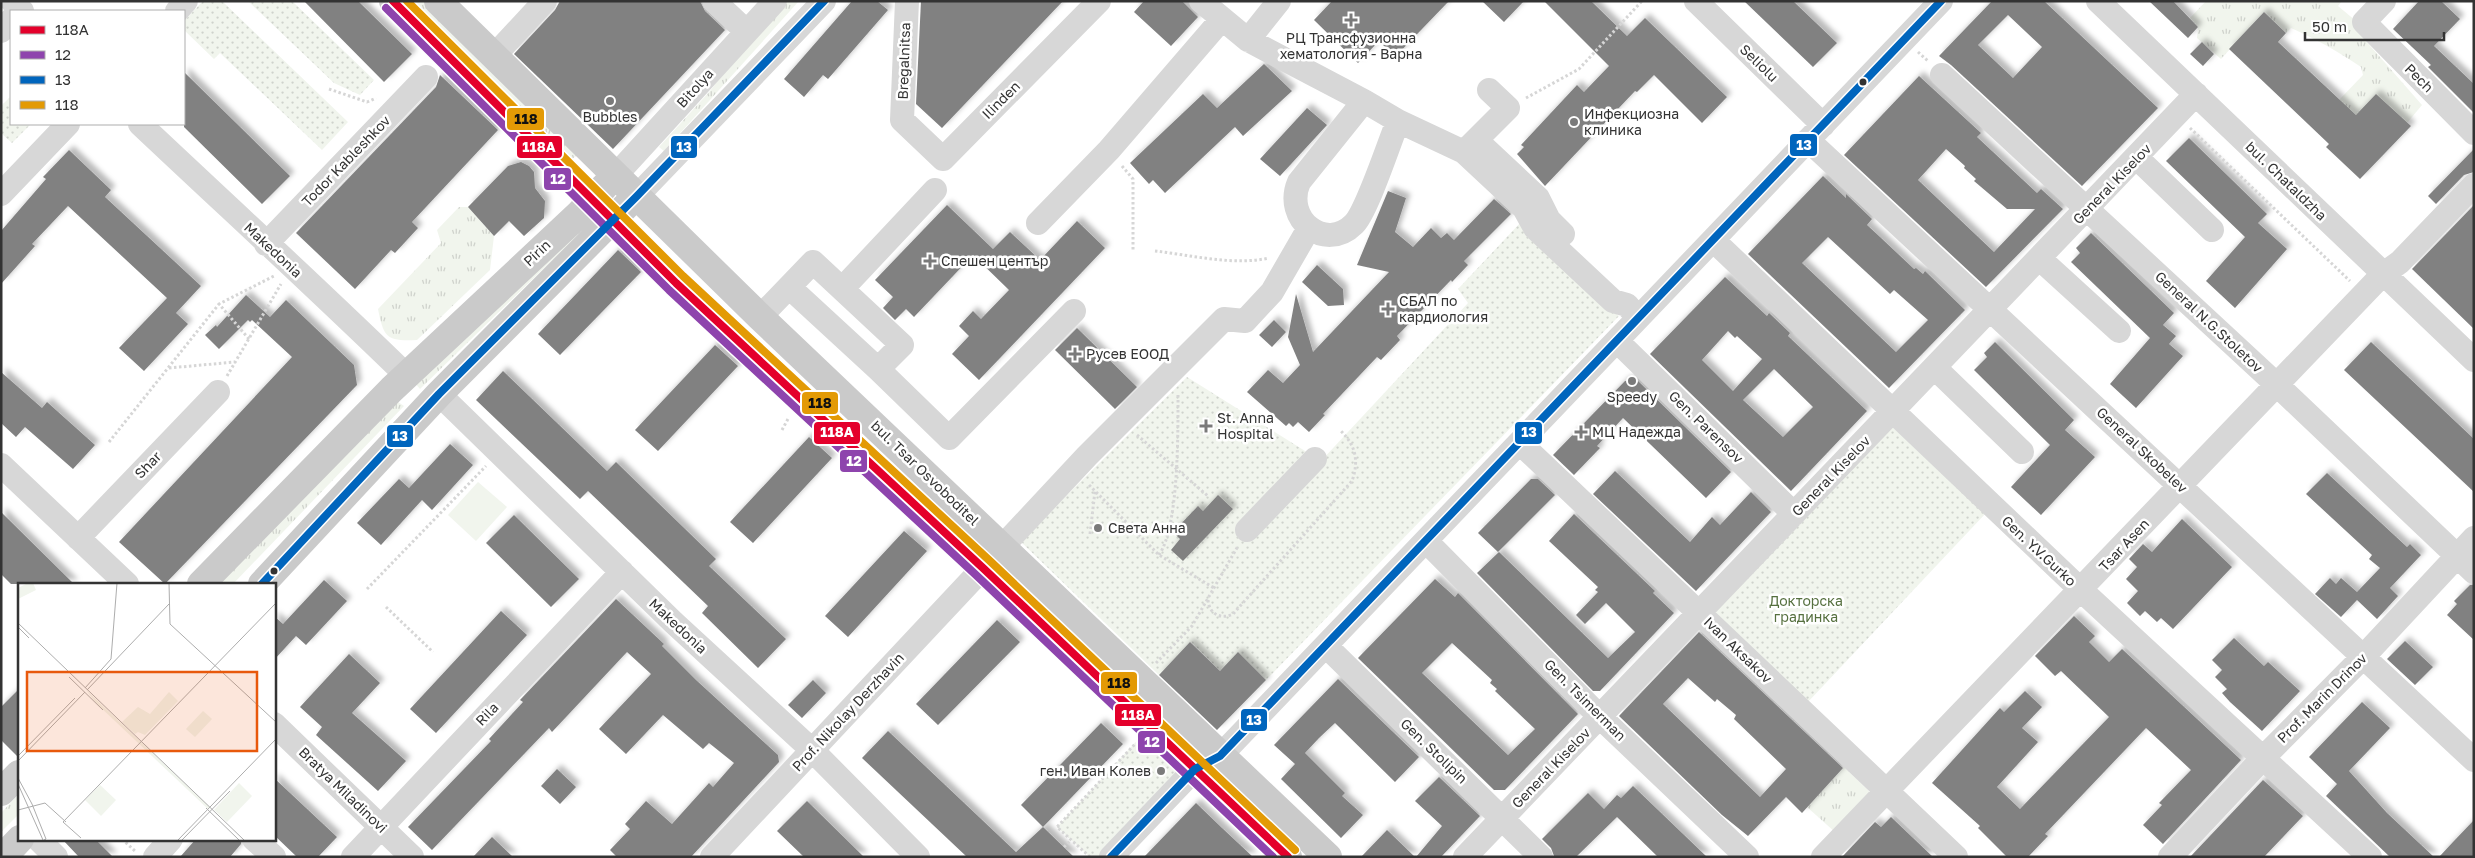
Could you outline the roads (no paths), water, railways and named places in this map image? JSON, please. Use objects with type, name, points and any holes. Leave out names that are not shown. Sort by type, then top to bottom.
[{"type":"main road","name":"bul. Tsar Osvoboditel","points":[[393,1],[592,200],[737,341],[983,568],[1288,857]]},
{"type":"main road","name":"bul. Tsar Osvoboditel","points":[[438,1],[760,316],[1328,857]]},
{"type":"main road","name":"Pirin","points":[[202,583],[392,389],[616,175]]},
{"type":"main road","points":[[263,583],[438,394],[637,196]]},
{"type":"main road","points":[[737,341],[760,316]]},
{"type":"main road","points":[[1,792],[18,775]]},
{"type":"main road","points":[[3,857],[19,840]]},
{"type":"street","points":[[177,10],[186,1]]},
{"type":"street","points":[[494,56],[545,1]]},
{"type":"street","points":[[714,1],[746,31]]},
{"type":"street","name":"Bitolya","points":[[616,175],[775,1]]},
{"type":"street","points":[[637,196],[824,1]]},
{"type":"street","name":"Bregalnitsa","points":[[902,120],[907,1]]},
{"type":"street","name":"Ilinden","points":[[902,120],[943,159],[1099,1]]},
{"type":"street","points":[[1248,40],[1279,1]]},
{"type":"street","name":"Seliolu","points":[[1696,1],[1816,133]]},
{"type":"street","points":[[1111,857],[1195,768],[1220,756],[1617,340],[1633,312],[1713,240],[1941,1]]},
{"type":"street","name":"bul. Chataldzha","points":[[2098,1],[2382,275],[2474,360]]},
{"type":"street","name":"Pech","points":[[2384,1],[2364,22],[2474,133]]},
{"type":"street","points":[[1201,2],[1248,40],[1398,121],[1470,146],[1524,208],[1535,228],[1613,302],[1633,312]]},
{"type":"street","points":[[1,30],[10,19]]},
{"type":"street","points":[[1038,223],[1108,150],[1221,20]]},
{"type":"street","name":"General N.G.Stoletov","points":[[1942,74],[2276,384],[2474,572]]},
{"type":"street","name":"Todor Kableshkov","points":[[266,244],[426,77]]},
{"type":"street","points":[[1470,146],[1508,108],[1489,90]]},
{"type":"street","name":"General Kiselov","points":[[1466,857],[2137,158],[2196,94]]},
{"type":"street","points":[[1306,233],[1296,209],[1295,191],[1300,182],[1364,101]]},
{"type":"street","points":[[1306,233],[1338,233],[1353,224],[1359,217],[1398,121]]},
{"type":"street","points":[[1,194],[67,125]]},
{"type":"street","name":"Makedonia","points":[[141,125],[266,244],[343,312],[407,376]]},
{"type":"street","name":"General Skobelev","points":[[1816,133],[1990,311],[2180,485],[2474,760]]},
{"type":"street","points":[[2137,158],[2212,230]]},
{"type":"street","name":"Tsar Asen","points":[[1823,857],[2081,590],[2276,384],[2382,275],[2400,262],[2474,185]]},
{"type":"street","points":[[842,289],[935,190]]},
{"type":"street","points":[[1002,547],[1074,470],[1224,319],[1245,321],[1272,292],[1306,233]]},
{"type":"street","name":"Gen. Y.V.Gurko","points":[[1713,240],[1892,413],[2262,759],[2370,857]]},
{"type":"street","points":[[2040,259],[2119,331]]},
{"type":"street","points":[[760,316],[813,262],[902,345],[878,370]]},
{"type":"street","points":[[789,287],[949,438],[1074,311]]},
{"type":"street","name":"Gen. Parensov","points":[[1617,340],[1794,514]]},
{"type":"street","points":[[1935,368],[2022,452]]},
{"type":"street","name":"Shar","points":[[78,538],[218,392]]},
{"type":"street","name":"Makedonia","points":[[438,394],[622,572],[812,750],[918,857]]},
{"type":"street","name":"Ivan Aksakov","points":[[1520,443],[1956,857]]},
{"type":"street","points":[[1247,530],[1315,459]]},
{"type":"street","points":[[1,465],[126,583]]},
{"type":"street","name":"Prof. Marin Drinov","points":[[2170,857],[2262,759],[2364,656],[2474,538]]},
{"type":"street","name":"Gen. Tsimerman","points":[[1426,541],[1600,717],[1747,857]]},
{"type":"street","name":"Prof. Nikolay Derzhavin","points":[[712,857],[983,568]]},
{"type":"street","name":"Rila","points":[[353,857],[622,572]]},
{"type":"street","name":"Gen. Stolipin","points":[[1326,646],[1541,857]]},
{"type":"street","name":"Bratya Miladinovi","points":[[275,728],[412,857]]},
{"type":"street","points":[[39,840],[56,857]]},
{"type":"street","points":[[155,857],[170,840]]},
{"type":"street","points":[[255,840],[274,857]]},
{"type":"place","name":"РЦ Трансфузионна хематология - Варна","points":[[1351,20]]},
{"type":"place","name":"Bubbles","points":[[610,101]]},
{"type":"place","name":"Инфекциозна клиника","points":[[1574,122]]},
{"type":"place","name":"Спешен център","points":[[930,261]]},
{"type":"place","name":"СБАЛ по кардиология","points":[[1388,309]]},
{"type":"place","name":"Русев ЕООД","points":[[1075,354]]},
{"type":"place","name":"Speedy","points":[[1632,381]]},
{"type":"place","name":"St. Anna Hospital","points":[[1206,426]]},
{"type":"place","name":"МЦ Надежда","points":[[1581,432]]},
{"type":"place","name":"Света Анна","points":[[1098,528]]},
{"type":"place","name":"ген. Иван Колев","points":[[1161,771]]},
{"type":"park label","name":"Докторска градинка","points":[[1806,610]]}]
